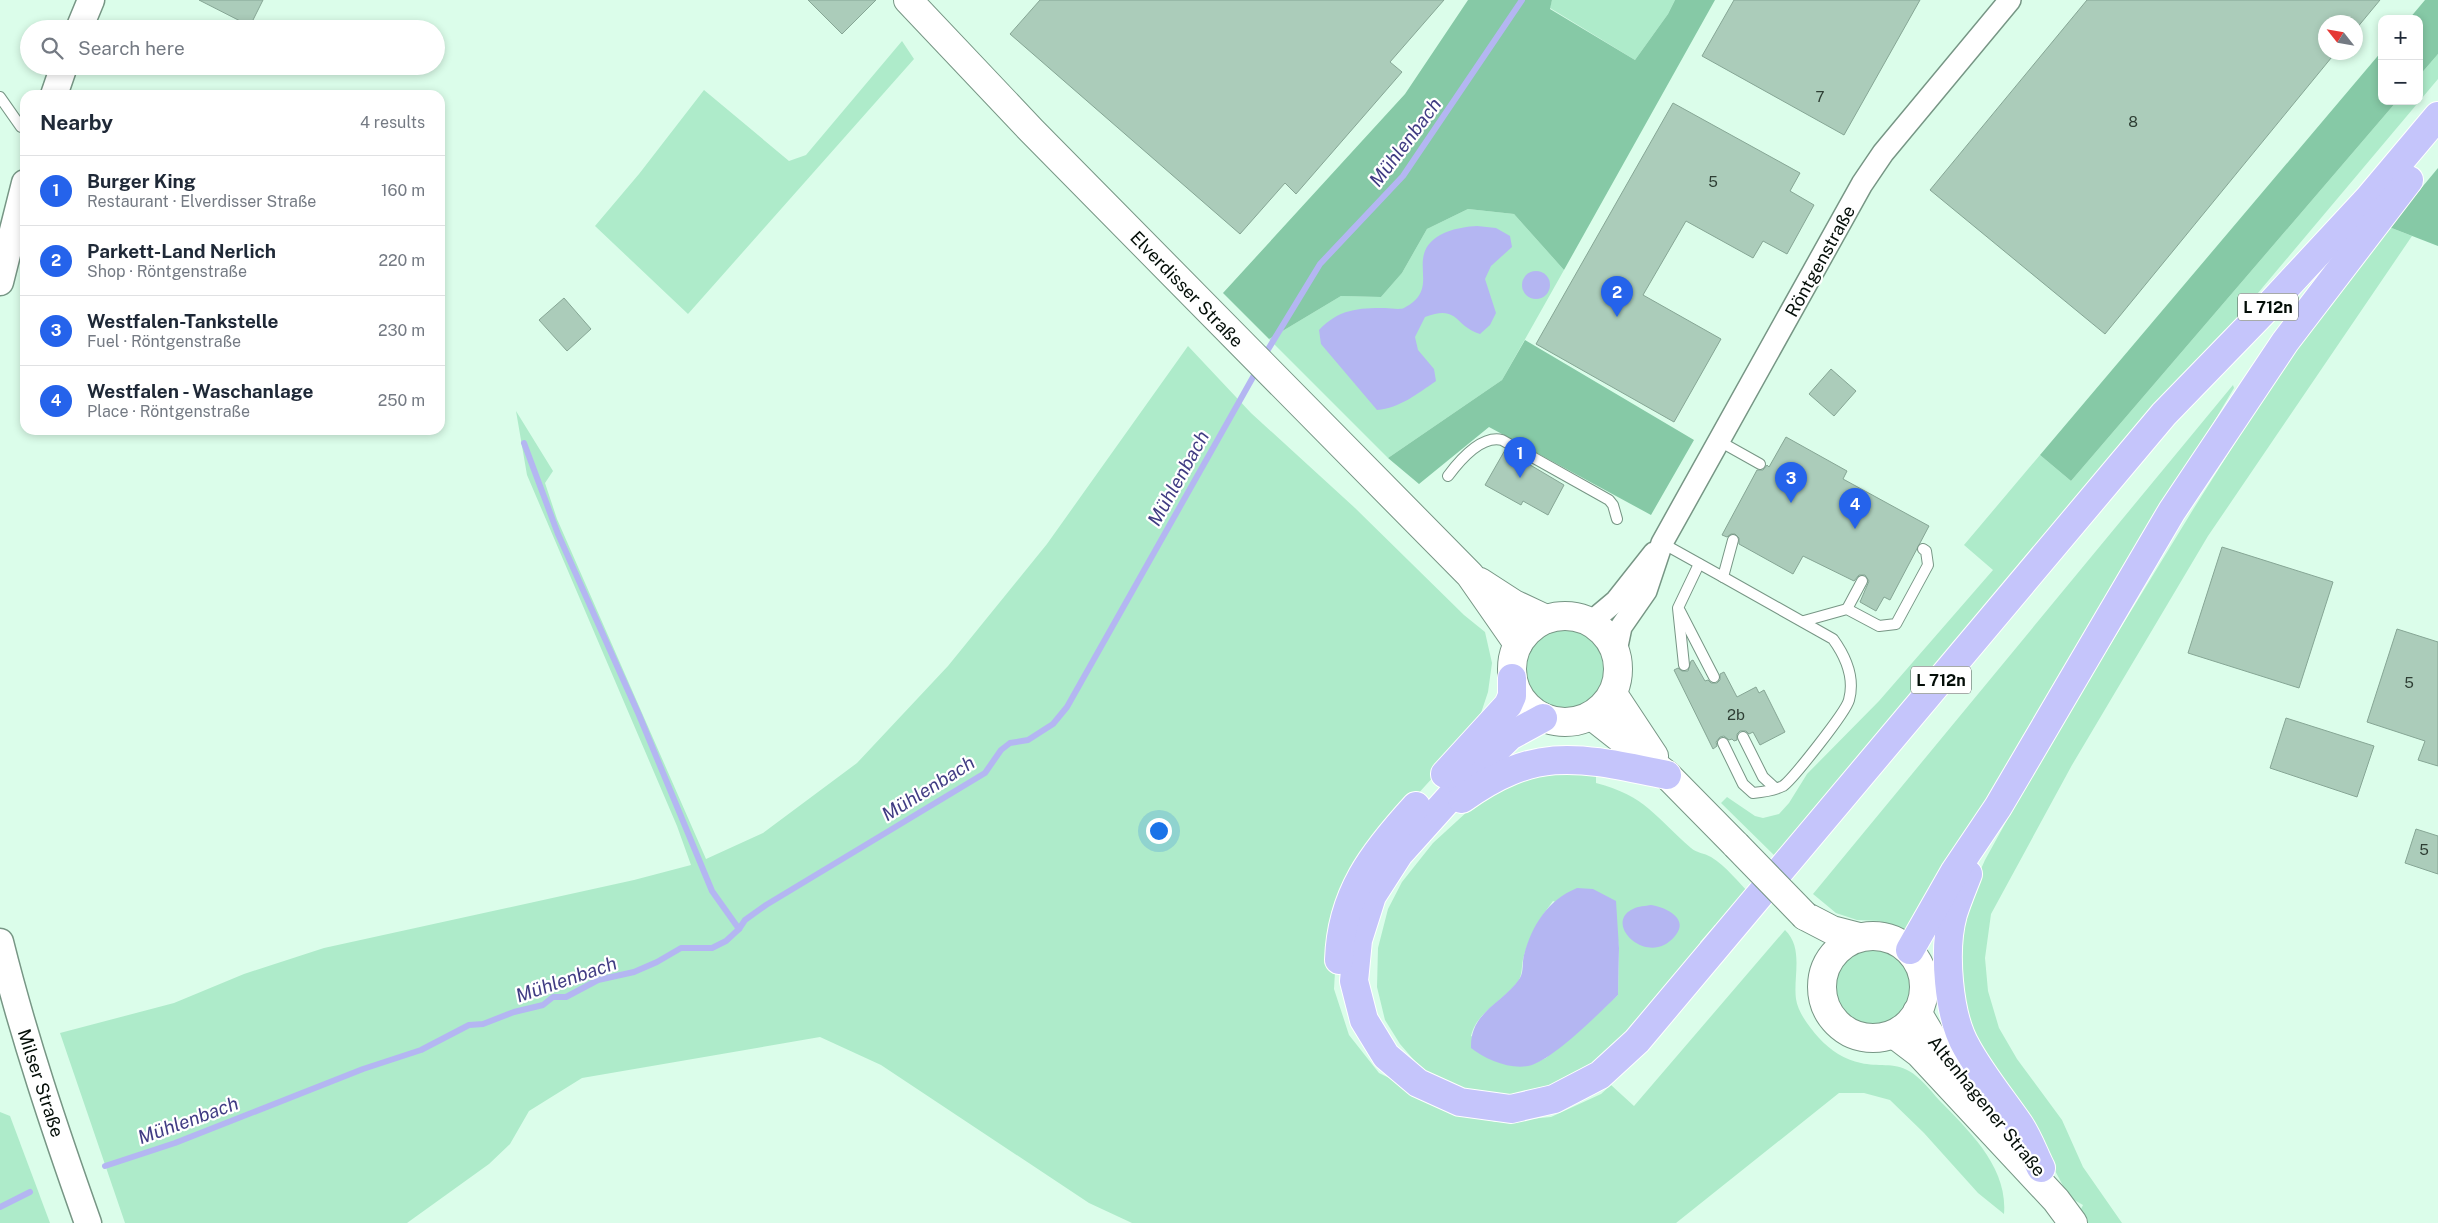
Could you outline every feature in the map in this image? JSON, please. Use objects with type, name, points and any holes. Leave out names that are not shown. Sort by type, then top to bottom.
[{"type":"main road","name":"Elverdisser Straße","points":[[908,0],[1032,131],[1470,575],[1518,644]]},
{"type":"main road","name":"L 712n","points":[[1411,839],[1372,896],[1358,940],[1354,981],[1364,1020],[1386,1056],[1418,1083],[1460,1102],[1511,1109],[1554,1100],[1600,1075],[1637,1041],[2164,414],[2264,311],[2369,198],[2438,116]]},
{"type":"main road","points":[[1910,950],[1954,871],[1998,807],[2172,511],[2251,391],[2339,269],[2438,144]]},
{"type":"main road","name":"Elverdisser Straße","points":[[1470,575],[1514,604],[1546,619]]},
{"type":"main road","points":[[1370,1063],[1347,1016],[1340,989],[1340,940],[1345,914],[1367,866],[1387,837],[1508,705],[1512,696],[1512,678],[1514,655],[1518,644],[1530,629],[1546,619],[1574,616],[1590,622],[1608,636],[1616,650],[1619,670],[1613,694],[1606,705],[1592,716],[1570,723],[1543,718],[1527,707],[1519,696],[1512,678]]},
{"type":"main road","points":[[1613,694],[1667,776]]},
{"type":"main road","points":[[1592,716],[1667,776],[1805,916],[1821,943],[1826,966]]},
{"type":"main road","points":[[1411,839],[1510,736],[1543,718]]},
{"type":"main road","points":[[1411,839],[1482,785],[1535,762],[1566,758],[1603,762],[1667,776]]},
{"type":"main road","points":[[1998,807],[1971,866],[1953,915],[1949,962],[1951,1002],[1965,1046],[1982,1075],[2020,1126],[2041,1168]]},
{"type":"main road","points":[[1805,916],[1832,930],[1859,936],[1876,935],[1894,939],[1910,950],[1920,964],[1925,983],[1922,1004],[1910,1023],[1894,1034],[1879,1038],[1864,1038],[1850,1033],[1832,1018],[1822,997],[1822,977],[1826,966],[1842,945],[1859,936]]},
{"type":"main road","name":"Altenhagener Straße","points":[[1917,1012],[1933,1039],[2041,1168],[2056,1200]]},
{"type":"main road","name":"Altenhagener Straße","points":[[1894,1034],[1919,1053],[2056,1200],[2072,1223]]},
{"type":"street","points":[[83,20],[91,0]]},
{"type":"street","name":"Röntgenstraße","points":[[1590,622],[1616,601],[1662,543],[1862,184],[1883,153],[2010,0]]},
{"type":"street","points":[[56,90],[61,75]]},
{"type":"street","points":[[0,282],[20,202]]},
{"type":"street","name":"Röntgenstraße","points":[[1616,650],[1621,627],[1646,592],[1662,543]]},
{"type":"street","name":"Milser Straße","points":[[0,942],[19,1016],[44,1098],[88,1223]]},
{"type":"lane","points":[[0,97],[20,126]]},
{"type":"lane","points":[[1448,476],[1456,465],[1485,440],[1494,438],[1502,440],[1609,500],[1613,505],[1617,519]]},
{"type":"lane","points":[[1719,441],[1760,464]]},
{"type":"lane","points":[[1723,577],[1733,540]]},
{"type":"lane","points":[[1662,543],[1833,639],[1844,653],[1851,675],[1850,700],[1841,717],[1784,785],[1766,792],[1753,793],[1743,784],[1723,743]]},
{"type":"lane","points":[[1804,621],[1847,609],[1879,626],[1896,624],[1928,565],[1926,551],[1923,549]]},
{"type":"lane","points":[[1684,665],[1678,608],[1699,564]]},
{"type":"lane","points":[[1847,609],[1862,580]]},
{"type":"lane","points":[[1678,608],[1714,677]]},
{"type":"lane","points":[[1743,737],[1763,777],[1775,788]]},
{"type":"green space","points":[[1468,0],[1552,0],[1550,9],[1635,60],[1668,14],[1675,0],[1715,0],[1564,270],[1514,214],[1468,209],[1427,229],[1402,273],[1381,297],[1341,296],[1269,339],[1223,293],[1405,94]]},
{"type":"green space","points":[[1552,0],[1675,0],[1668,14],[1635,60],[1550,8]]},
{"type":"green space","points":[[2425,0],[2438,0],[2438,54],[2423,71],[2423,15],[2412,15]]},
{"type":"green space","points":[[902,41],[914,59],[688,314],[595,226],[639,174],[704,90],[789,161],[806,155]]},
{"type":"green space","points":[[2438,54],[2438,79],[2423,97],[2423,71]]},
{"type":"green space","points":[[2378,56],[2378,105],[2394,105],[2071,481],[2040,455]]},
{"type":"green space","points":[[2394,105],[2416,105],[1780,861],[1721,803],[1727,797],[1755,816],[1763,818],[1779,814],[1789,803],[1807,774],[1879,701],[1993,570],[1964,545],[2040,455],[2071,481]]},
{"type":"green space","points":[[2438,168],[2438,246],[2389,227]]},
{"type":"green space","points":[[1468,209],[1514,214],[1564,270],[1502,380],[1388,458],[1269,339],[1341,296],[1381,297],[1402,273],[1427,229]]},
{"type":"green space","points":[[2389,227],[2412,236],[2208,536],[2072,765],[1991,914],[1985,958],[1988,991],[1999,1028],[2017,1059],[2062,1120],[2083,1167],[2122,1223],[2087,1223],[2079,1213],[2083,1205],[2069,1197],[2028,1120],[1970,1038],[1955,946],[1964,907],[1985,860],[2043,755],[2194,508],[2275,380],[2331,297]]},
{"type":"green space","points":[[1525,340],[1694,440],[1651,515],[1489,427],[1419,484],[1388,458],[1502,380]]},
{"type":"green space","points":[[1188,346],[1251,413],[1355,508],[1464,615],[1485,632],[1492,663],[1488,692],[1475,731],[1386,829],[1338,920],[1334,989],[1349,1035],[1379,1073],[1461,1113],[1496,1122],[1551,1117],[1601,1094],[1611,1085],[1634,1106],[1785,930],[1791,937],[1796,954],[1795,990],[1797,1004],[1812,1030],[1828,1047],[1844,1057],[1855,1062],[1903,1068],[1921,1080],[1974,1137],[1993,1165],[2004,1197],[2004,1214],[1978,1193],[1924,1133],[1890,1100],[1864,1093],[1839,1093],[1676,1223],[1132,1223],[1089,1203],[881,1065],[820,1037],[582,1078],[529,1111],[510,1144],[489,1164],[407,1223],[125,1223],[60,1033],[174,1003],[244,974],[324,948],[634,880],[691,865],[677,826],[527,475],[516,411],[553,471],[545,483],[557,519],[706,859],[763,833],[857,763],[948,666],[1047,544]]},
{"type":"green space","points":[[2233,385],[2234,388],[1909,935],[1880,921],[1857,920],[1836,913],[1813,894]]},
{"type":"green space","points":[[1566,629],[1581,632],[1594,641],[1603,654],[1606,669],[1603,684],[1594,697],[1581,706],[1566,709],[1551,706],[1538,697],[1529,684],[1526,669],[1529,654],[1538,641],[1551,632]]},
{"type":"green space","points":[[1563,770],[1596,776],[1596,783],[1613,788],[1639,801],[1691,848],[1717,861],[1751,895],[1726,926],[1715,925],[1700,942],[1705,951],[1647,1021],[1577,1080],[1509,1100],[1449,1086],[1420,1067],[1400,1044],[1385,1020],[1377,987],[1378,948],[1388,909],[1402,882],[1433,843],[1481,799],[1524,777]],"holes":[[[1553,901],[1616,926],[1619,948],[1618,995],[1546,1058],[1530,1065],[1471,1036],[1483,1014],[1518,981],[1521,975],[1525,951],[1531,936]]]},
{"type":"green space","points":[[1874,948],[1889,951],[1902,959],[1910,972],[1913,987],[1910,1002],[1902,1015],[1889,1023],[1874,1026],[1859,1023],[1846,1015],[1838,1002],[1835,987],[1838,972],[1846,959],[1859,951]]},
{"type":"green space","points":[[0,1112],[10,1116],[50,1223],[0,1223]]},
{"type":"water","points":[[1477,226],[1496,228],[1510,236],[1512,247],[1491,266],[1485,279],[1496,313],[1490,325],[1480,334],[1465,326],[1456,318],[1444,313],[1425,317],[1415,337],[1418,350],[1434,369],[1436,381],[1401,403],[1377,410],[1321,344],[1319,330],[1326,323],[1349,311],[1366,308],[1404,308],[1419,295],[1423,281],[1425,251],[1434,239],[1447,232]]},
{"type":"water","points":[[1536,271],[1546,275],[1550,285],[1546,295],[1536,299],[1526,295],[1522,285],[1526,275]]},
{"type":"water","points":[[1577,888],[1593,889],[1616,901],[1619,948],[1618,995],[1565,1044],[1532,1065],[1517,1067],[1484,1057],[1471,1048],[1472,1035],[1476,1025],[1482,1016],[1520,978],[1527,944],[1543,915],[1558,899]]},
{"type":"water","points":[[1651,905],[1669,911],[1678,919],[1680,924],[1675,936],[1664,945],[1653,948],[1642,946],[1632,940],[1623,924],[1625,916],[1633,909]]},
{"type":"building","points":[[199,0],[263,0],[253,20],[238,20]]},
{"type":"building","points":[[808,0],[876,0],[842,34]]},
{"type":"building","points":[[1040,0],[1444,0],[1390,62],[1402,72],[1296,194],[1285,183],[1240,234],[1010,34]]},
{"type":"building","points":[[1734,0],[1920,0],[1844,135],[1702,56]]},
{"type":"building","points":[[2087,0],[2380,0],[2363,21],[2363,15],[2318,15],[2318,60],[2329,60],[2105,334],[1930,190]]},
{"type":"building","points":[[1673,103],[1800,173],[1790,191],[1814,205],[1787,254],[1763,241],[1753,258],[1686,221],[1643,295],[1721,339],[1674,422],[1536,344]]},
{"type":"building","points":[[564,298],[591,329],[567,351],[539,320]]},
{"type":"building","points":[[1831,369],[1856,391],[1834,416],[1809,394]]},
{"type":"building","points":[[1786,437],[1847,471],[1843,479],[1929,526],[1890,600],[1884,597],[1876,611],[1860,602],[1869,581],[1865,575],[1859,575],[1854,581],[1803,556],[1793,574],[1739,544],[1739,538],[1735,534],[1727,537],[1722,535],[1757,470],[1763,470],[1767,465],[1769,467]]},
{"type":"building","points":[[1505,450],[1564,485],[1548,515],[1523,501],[1521,505],[1485,485]]},
{"type":"building","points":[[2222,547],[2333,582],[2299,688],[2188,653]]},
{"type":"building","points":[[2397,629],[2438,642],[2438,766],[2418,760],[2425,741],[2367,722]]},
{"type":"building","points":[[1693,660],[1705,681],[1717,683],[1720,680],[1720,674],[1724,672],[1737,697],[1756,687],[1759,693],[1764,690],[1785,732],[1760,745],[1753,732],[1749,734],[1746,731],[1740,731],[1737,734],[1737,740],[1734,741],[1724,736],[1720,737],[1716,742],[1717,746],[1713,749],[1674,670],[1678,668],[1682,671],[1688,671]]},
{"type":"building","points":[[2286,718],[2374,746],[2357,797],[2270,768]]},
{"type":"building","points":[[2416,829],[2438,836],[2438,874],[2405,863]]},
{"type":"waterway","name":"Mühlenbach","points":[[1264,356],[1320,264],[1403,176],[1522,0]]},
{"type":"waterway","name":"Mühlenbach","points":[[105,1166],[175,1143],[363,1069],[421,1050],[469,1025],[483,1024],[514,1012],[543,1005],[553,997],[566,997],[598,980],[634,972],[657,962],[681,948],[712,948],[726,941],[739,929],[745,920],[766,905],[985,773],[1001,750],[1010,743],[1028,740],[1053,724],[1067,707],[1257,370]]},
{"type":"waterway","points":[[524,443],[558,534],[639,715],[712,891],[739,929]]},
{"type":"waterway","name":"Mühlenbach","points":[[0,1207],[30,1192]]},
{"type":"place","name":"Parkett-Land Nerlich","points":[[1617,317]]},
{"type":"place","name":"Burger King","points":[[1520,478]]},
{"type":"place","name":"Westfalen-Tankstelle","points":[[1791,503]]},
{"type":"place","name":"Westfalen - Waschanlage","points":[[1855,529]]}]
